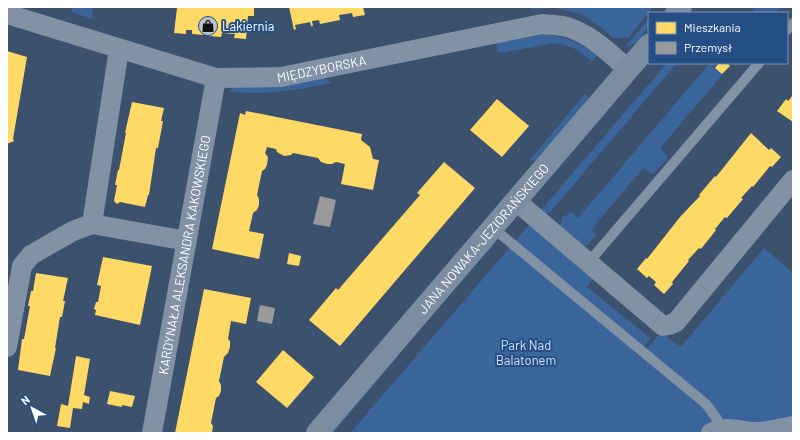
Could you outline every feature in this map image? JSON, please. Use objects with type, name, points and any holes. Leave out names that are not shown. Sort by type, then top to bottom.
[{"type":"street","name":"MIĘDZYBORSKA","points":[[7,14],[216,78],[281,77],[542,24],[566,27],[579,32],[591,39],[628,69]]},
{"type":"street","name":"JANA NOWAKA-JEZIORAŃSKIEGO","points":[[317,433],[648,46]]},
{"type":"street","points":[[92,224],[119,49]]},
{"type":"street","name":"KARDYNAŁA ALEKSANDRA KAKOWSKIEGO","points":[[152,433],[216,78]]},
{"type":"street","points":[[516,201],[663,326],[676,322],[793,180]]},
{"type":"street","points":[[7,347],[22,266],[31,255],[73,231],[92,224],[187,241]]},
{"type":"street","points":[[716,431],[730,428],[744,432],[760,432],[793,426]]},
{"type":"lane","points":[[588,263],[758,64]]},
{"type":"lane","points":[[493,228],[706,404],[717,419],[716,431]]},
{"type":"green space","points":[[72,7],[93,7],[92,19],[72,12]]},
{"type":"green space","points":[[530,7],[653,7],[628,38],[614,38],[594,22],[578,13],[556,8],[532,9]]},
{"type":"green space","points":[[757,7],[781,7],[777,12],[753,12]]},
{"type":"green space","points":[[648,20],[648,26],[639,40],[634,44],[625,47]]},
{"type":"green space","points":[[539,34],[556,36],[570,40],[597,55],[592,61],[572,47],[556,43],[500,53],[498,52],[496,41]]},
{"type":"green space","points":[[666,64],[676,64],[551,211],[544,213],[541,210]]},
{"type":"green space","points":[[709,64],[713,64],[712,66],[722,75],[660,148],[667,155],[667,159],[652,174],[643,168],[591,230],[596,235],[588,244],[589,245],[585,245],[572,239],[564,232],[560,225],[563,216],[565,217],[570,211],[578,218]]},
{"type":"green space","points":[[323,77],[332,83],[267,93],[228,91],[237,86]]},
{"type":"green space","points":[[585,94],[590,98],[538,160],[529,161]]},
{"type":"green space","points":[[605,110],[607,112],[534,197],[535,194]]},
{"type":"green space","name":"Park Nad Balatonem","points":[[531,223],[593,279],[587,287],[650,338],[644,346],[647,349],[661,332],[681,347],[764,248],[793,273],[793,433],[350,433]]},
{"type":"green space","points":[[494,242],[496,242],[403,348],[333,433],[329,433]]},
{"type":"building: Mieszkania","points":[[254,7],[254,16],[248,16],[246,39],[234,38],[235,34],[222,33],[221,37],[209,36],[210,32],[204,31],[203,35],[192,34],[192,30],[186,30],[186,34],[174,33],[177,8]]},
{"type":"building: Mieszkania","points":[[289,7],[363,7],[365,15],[353,17],[352,13],[339,15],[340,20],[320,24],[319,20],[312,21],[313,26],[311,26],[310,22],[295,25],[296,29],[294,30]]},
{"type":"building: Mieszkania","points":[[7,51],[27,57],[13,139],[14,141],[7,144]]},
{"type":"building: Mieszkania","points":[[718,64],[728,64],[730,66],[722,74],[715,68]]},
{"type":"building: Mieszkania","points":[[793,95],[793,122],[777,111],[786,99],[788,101]]},
{"type":"building: Mieszkania","points":[[497,99],[529,126],[502,157],[470,130]]},
{"type":"building: Mieszkania","points":[[132,102],[164,108],[161,121],[163,121],[158,148],[156,148],[149,195],[145,207],[120,202],[117,204],[114,201],[117,185],[115,185]]},
{"type":"building: Mieszkania","points":[[246,111],[362,134],[361,140],[370,147],[373,159],[379,160],[373,190],[341,184],[345,164],[336,162],[327,164],[321,162],[318,158],[293,153],[291,155],[284,156],[277,152],[276,149],[267,147],[265,153],[268,157],[267,165],[262,171],[257,195],[259,205],[257,210],[253,213],[249,231],[264,234],[259,259],[212,249],[240,113],[245,115]]},
{"type":"building: Mieszkania","points":[[751,133],[769,150],[771,148],[781,157],[772,167],[770,166],[753,187],[752,186],[741,198],[743,199],[727,218],[725,217],[701,249],[699,248],[688,260],[689,261],[672,282],[673,284],[664,294],[654,285],[656,282],[649,276],[647,278],[637,269],[646,258],[647,259],[680,217],[700,196],[699,195],[715,176],[716,177]]},
{"type":"building: Mieszkania","points":[[444,162],[475,188],[340,346],[309,320],[336,288],[338,290],[420,195],[417,193]]},
{"type":"building: Mieszkania","points":[[289,253],[301,256],[299,266],[287,264]]},
{"type":"building: Mieszkania","points":[[103,257],[152,266],[140,325],[95,315],[96,310],[94,309],[96,302],[98,302],[101,286],[97,285]]},
{"type":"building: Mieszkania","points":[[36,273],[68,278],[63,301],[65,301],[62,317],[60,317],[56,348],[50,376],[18,370],[22,339],[24,339],[30,306],[28,306],[31,291],[33,291]]},
{"type":"building: Mieszkania","points":[[204,289],[251,298],[246,324],[231,321],[228,339],[230,341],[230,347],[228,353],[224,357],[219,381],[221,391],[219,396],[216,398],[211,423],[213,426],[212,433],[175,433]]},
{"type":"building: Mieszkania","points":[[283,350],[314,377],[287,408],[256,382]]},
{"type":"building: Mieszkania","points":[[76,356],[90,359],[84,395],[90,397],[89,404],[83,402],[82,409],[73,408],[70,428],[57,426],[61,404],[68,406]]},
{"type":"building: Mieszkania","points":[[110,391],[135,396],[132,407],[107,404]]},
{"type":"building: Przemysł","points":[[320,196],[336,200],[330,227],[313,224]]},
{"type":"building: Przemysł","points":[[260,305],[275,308],[272,324],[257,321]]},
{"type":"place","name":"Lakiernia","points":[[208,26]]}]
